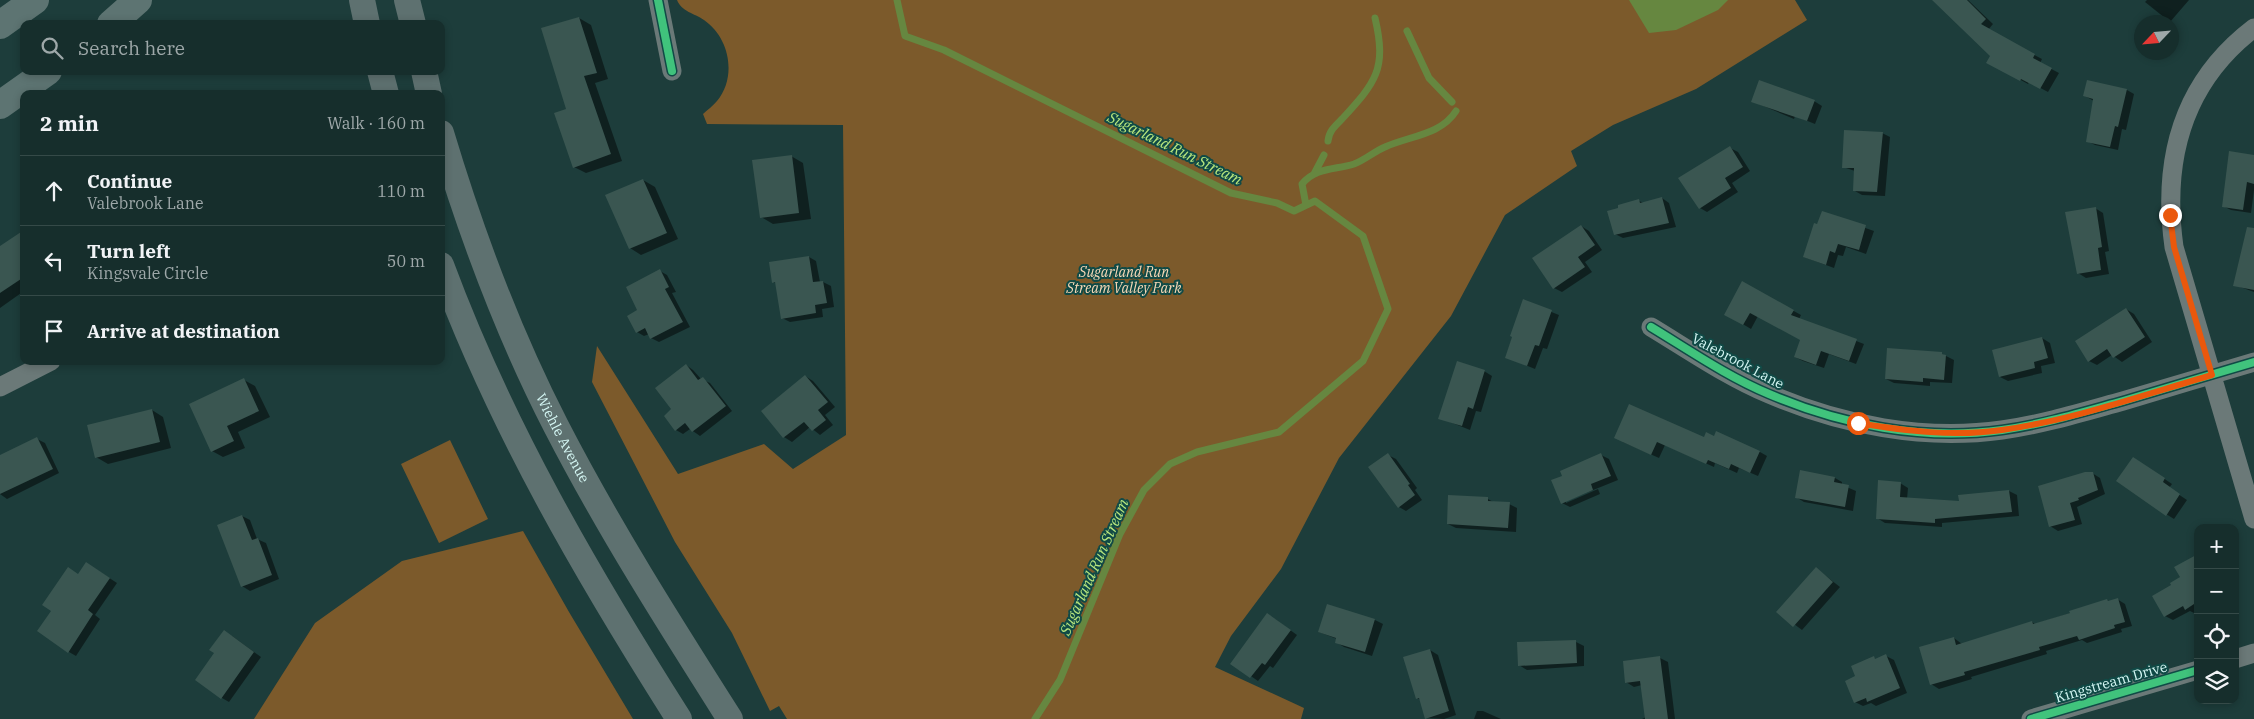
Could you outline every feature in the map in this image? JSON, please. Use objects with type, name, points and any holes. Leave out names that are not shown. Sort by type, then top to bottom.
[{"type":"highway","points":[[0,25],[35,0]]},
{"type":"highway","points":[[116,20],[138,0]]},
{"type":"highway","points":[[21,90],[42,75]]},
{"type":"highway","points":[[0,105],[20,91]]},
{"type":"main road","points":[[362,0],[366,20]]},
{"type":"main road","points":[[407,0],[412,20]]},
{"type":"main road","points":[[381,75],[385,90]]},
{"type":"main road","points":[[425,75],[429,90]]},
{"type":"main road","name":"Wiehle Avenue","points":[[445,145],[502,308],[555,425],[615,534],[730,719]]},
{"type":"main road","points":[[445,275],[481,363],[516,439],[559,522],[679,719]]},
{"type":"street","points":[[658,0],[672,71]]},
{"type":"street","points":[[2254,28],[2224,55],[2202,85],[2185,119],[2174,152],[2170,182],[2170,215],[2174,247],[2254,519]]},
{"type":"street","name":"Valebrook Lane","points":[[1651,327],[1726,372],[1768,394],[1811,410],[1849,421],[1905,430],[1950,433],[2000,430],[2052,422],[2254,362]]},
{"type":"street","points":[[0,387],[43,365]]},
{"type":"street","points":[[2239,658],[2254,653]]},
{"type":"street","name":"Kingstream Drive","points":[[2031,719],[2194,671]]},
{"type":"green space","name":"Sugarland Run Stream Valley Park","points":[[677,0],[1795,0],[1807,20],[1696,89],[1613,125],[1571,151],[1577,166],[1505,215],[1451,316],[1339,458],[1281,569],[1231,636],[1215,667],[1304,708],[1301,719],[787,719],[779,706],[770,711],[732,633],[675,542],[592,382],[597,346],[678,474],[764,444],[793,469],[846,435],[843,125],[707,124],[703,114],[715,103],[723,91],[729,70],[728,58],[720,37],[713,28],[704,20],[685,10]]},
{"type":"green space","points":[[450,440],[488,519],[439,543],[401,464]]},
{"type":"green space","points":[[523,531],[633,719],[254,719],[315,623],[402,561]]},
{"type":"shaded area","points":[[1629,0],[1728,0],[1718,10],[1676,30],[1649,33]]},
{"type":"building","points":[[1932,0],[1967,0],[1986,19],[1981,24],[2035,54],[2033,58],[2052,68],[2040,89],[1986,63],[1990,56]]},
{"type":"building","points":[[579,17],[597,73],[584,76],[611,154],[573,168],[554,113],[566,109],[541,28]]},
{"type":"building","points":[[1759,80],[1815,100],[1807,121],[1751,102]]},
{"type":"building","points":[[2087,80],[2127,89],[2118,127],[2115,126],[2110,147],[2086,142],[2093,99],[2083,96]]},
{"type":"building","points":[[1844,130],[1883,132],[1877,192],[1853,191],[1854,168],[1842,168]]},
{"type":"building","points":[[1730,146],[1743,167],[1725,178],[1731,188],[1699,209],[1678,178]]},
{"type":"building","points":[[2229,151],[2254,155],[2254,184],[2247,182],[2243,210],[2222,207]]},
{"type":"building","points":[[792,155],[799,213],[760,218],[752,160]]},
{"type":"building","points":[[643,179],[667,233],[629,249],[605,195]]},
{"type":"building","points":[[1662,197],[1669,223],[1614,235],[1607,211],[1618,208],[1618,205],[1639,199],[1640,203]]},
{"type":"building","points":[[2096,207],[2102,247],[2098,248],[2101,270],[2077,274],[2065,212]]},
{"type":"building","points":[[1822,211],[1866,225],[1859,250],[1838,244],[1835,253],[1830,251],[1826,265],[1803,257],[1814,223],[1817,224]]},
{"type":"building","points":[[1581,225],[1595,245],[1578,257],[1585,267],[1553,289],[1532,258]]},
{"type":"building","points":[[2247,227],[2254,228],[2254,290],[2233,286]]},
{"type":"building","points":[[20,233],[20,280],[0,293],[0,246]]},
{"type":"building","points":[[809,256],[813,282],[823,281],[827,303],[815,305],[816,313],[781,319],[775,282],[772,283],[769,262]]},
{"type":"building","points":[[660,269],[669,287],[665,289],[683,322],[650,339],[645,328],[636,333],[627,316],[637,310],[626,287]]},
{"type":"building","points":[[1742,281],[1794,310],[1791,315],[1857,339],[1849,361],[1821,351],[1816,365],[1794,357],[1800,340],[1750,313],[1743,325],[1724,315]]},
{"type":"building","points":[[1523,299],[1552,310],[1539,346],[1535,345],[1527,366],[1505,358],[1512,337],[1510,336]]},
{"type":"building","points":[[2126,308],[2145,337],[2113,358],[2107,349],[2088,362],[2075,341]]},
{"type":"building","points":[[2042,337],[2048,358],[2034,362],[2035,368],[1999,377],[1992,350]]},
{"type":"building","points":[[1887,348],[1942,352],[1942,354],[1946,355],[1944,380],[1923,378],[1923,382],[1885,379]]},
{"type":"building","points":[[1457,361],[1485,370],[1473,409],[1468,407],[1462,426],[1438,419]]},
{"type":"building","points":[[686,364],[698,380],[703,377],[726,406],[692,432],[685,423],[675,431],[664,416],[671,409],[655,388]]},
{"type":"building","points":[[805,375],[828,402],[818,410],[826,420],[812,431],[804,422],[783,438],[761,411]]},
{"type":"building","points":[[244,378],[259,411],[227,426],[234,441],[211,452],[189,404]]},
{"type":"building","points":[[1629,404],[1704,437],[1706,432],[1714,436],[1716,431],[1760,451],[1750,473],[1731,464],[1729,469],[1708,460],[1706,464],[1657,442],[1651,455],[1614,438]]},
{"type":"building","points":[[152,409],[160,442],[95,458],[87,425]]},
{"type":"building","points":[[37,437],[53,469],[0,494],[0,455]]},
{"type":"building","points":[[1388,453],[1410,484],[1408,485],[1415,495],[1398,508],[1368,467]]},
{"type":"building","points":[[1601,453],[1611,476],[1591,484],[1593,490],[1561,504],[1551,480],[1562,476],[1560,471]]},
{"type":"building","points":[[2133,457],[2165,478],[2163,482],[2180,494],[2166,516],[2116,481]]},
{"type":"building","points":[[1800,470],[1835,477],[1834,482],[1849,485],[1845,507],[1795,498]]},
{"type":"building","points":[[2085,472],[2093,472],[2098,490],[2070,503],[2075,520],[2049,527],[2038,486]]},
{"type":"building","points":[[1878,480],[1901,482],[1900,497],[1959,501],[1958,495],[2009,490],[2012,512],[1935,519],[1935,523],[1876,519]]},
{"type":"building","points":[[1448,495],[1488,497],[1488,501],[1510,502],[1508,528],[1447,524]]},
{"type":"building","points":[[242,515],[252,540],[258,538],[272,575],[241,587],[217,525]]},
{"type":"building","points":[[2194,556],[2194,604],[2185,610],[2183,606],[2164,617],[2152,596],[2171,585],[2170,583],[2180,577],[2174,567]]},
{"type":"building","points":[[86,562],[110,578],[88,610],[93,614],[68,653],[37,631],[51,611],[42,605],[68,567],[78,574]]},
{"type":"building","points":[[1816,567],[1833,582],[1793,627],[1776,612]]},
{"type":"building","points":[[2118,598],[2125,622],[2114,625],[2115,628],[2079,640],[2077,636],[2039,647],[2040,650],[1964,672],[1965,675],[1930,685],[1919,647],[1954,637],[1956,645],[2032,621],[2033,624],[2070,613],[2069,611],[2107,599],[2108,601]]},
{"type":"building","points":[[1327,604],[1375,619],[1365,652],[1335,643],[1336,638],[1318,632]]},
{"type":"building","points":[[1267,613],[1291,630],[1265,665],[1262,663],[1250,678],[1230,664]]},
{"type":"building","points":[[224,630],[254,652],[221,699],[195,680],[214,653],[209,650]]},
{"type":"building","points":[[1576,640],[1577,663],[1518,666],[1517,642]]},
{"type":"building","points":[[1430,649],[1449,711],[1425,719],[1419,698],[1416,699],[1403,657]]},
{"type":"building","points":[[1886,654],[1900,688],[1867,702],[1866,698],[1854,703],[1845,681],[1855,676],[1851,666],[1874,656],[1875,659]]},
{"type":"building","points":[[1660,656],[1668,719],[1645,719],[1640,681],[1625,683],[1623,661]]},
{"type":"waterway","name":"Sugarland Run Stream","points":[[897,0],[905,36],[944,50],[1231,193],[1277,203],[1294,211],[1315,201],[1363,236],[1388,309],[1363,361],[1279,432],[1197,452],[1170,464],[1144,490],[1120,534],[1060,680],[1035,719]]},
{"type":"waterway","points":[[1328,141],[1333,129],[1363,95],[1376,74],[1380,50],[1375,18]]},
{"type":"waterway","points":[[1407,31],[1429,78],[1452,102]]},
{"type":"waterway","points":[[1306,205],[1302,184],[1313,175],[1354,164],[1394,143],[1433,130],[1450,119],[1456,111]]},
{"type":"waterway","points":[[1314,174],[1324,155]]},
{"type":"cycle path","points":[[658,0],[672,71]]},
{"type":"cycle path","points":[[1651,327],[1709,363],[1769,394],[1797,405],[1854,422],[1913,432],[1972,433],[2002,430],[2048,421],[2254,362]]},
{"type":"cycle path","points":[[2031,719],[2194,671]]},
{"type":"route","points":[[1858,423],[1905,430],[1950,433],[2000,430],[2052,422],[2212,375],[2174,247],[2170,215]]}]
